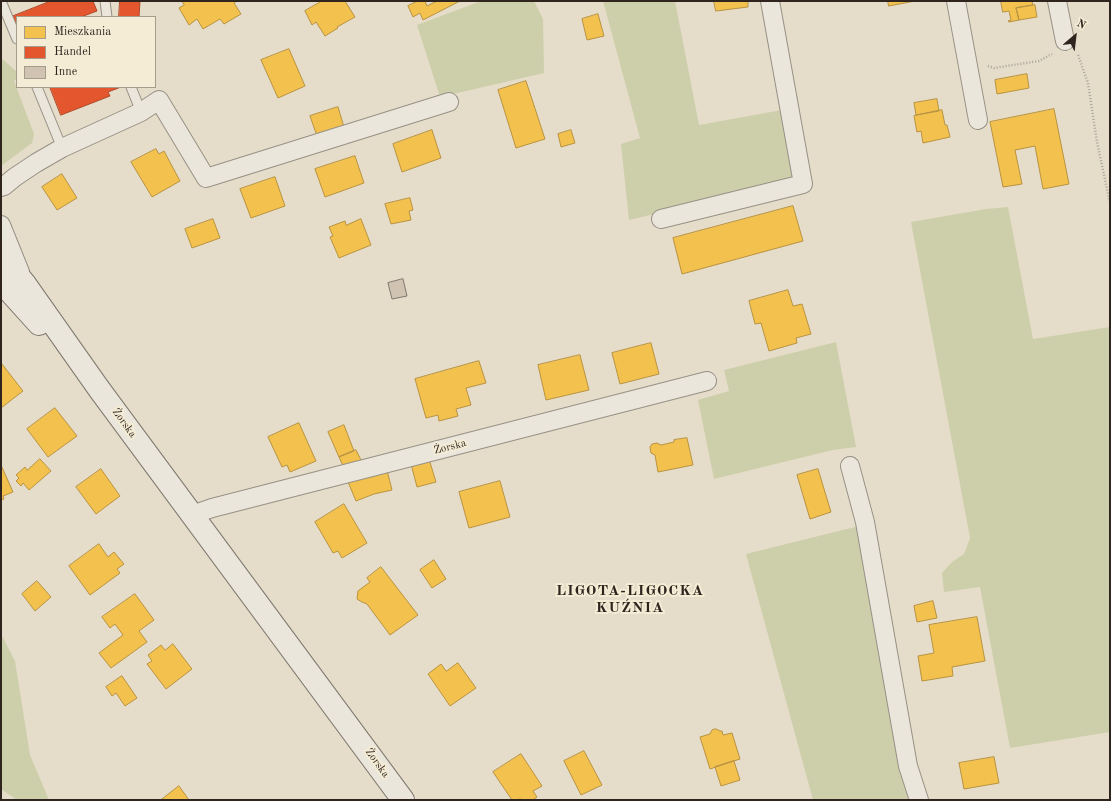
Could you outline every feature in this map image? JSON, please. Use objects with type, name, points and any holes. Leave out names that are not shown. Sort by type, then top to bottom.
[{"type":"main road","name":"Żorska","points":[[1,255],[25,284],[99,389],[404,800]]},
{"type":"main road","name":"Żorska","points":[[1,282],[99,389]]},
{"type":"street","points":[[661,219],[803,184],[770,1]]},
{"type":"street","points":[[956,1],[978,120]]},
{"type":"street","points":[[1057,1],[1065,41]]},
{"type":"street","points":[[2,190],[20,173],[62,148],[141,112],[159,100],[206,178],[449,102]]},
{"type":"street","name":"Żorska","points":[[1,225],[25,284]]},
{"type":"street","name":"Żorska","points":[[192,515],[212,508],[707,381]]},
{"type":"street","points":[[850,466],[865,522],[908,766],[919,800]]},
{"type":"lane","points":[[105,1],[107,16]]},
{"type":"lane","points":[[4,2],[16,36]]},
{"type":"lane","points":[[37,88],[62,148]]},
{"type":"lane","points":[[131,88],[141,112]]},
{"type":"path","points":[[967,60],[994,68],[1039,61],[1053,54],[1065,41],[1076,52],[1088,83],[1097,142],[1110,203]]},
{"type":"green space","points":[[481,1],[534,1],[543,19],[544,73],[440,97],[417,25]]},
{"type":"green space","points":[[603,1],[675,1],[699,125],[782,110],[796,180],[629,220],[621,144],[640,138]]},
{"type":"green space","points":[[1,58],[16,71],[16,80],[14,81],[16,88],[34,134],[32,143],[1,166]]},
{"type":"green space","points":[[1008,207],[1033,339],[1110,327],[1110,732],[1010,748],[980,587],[944,592],[942,573],[952,562],[964,554],[970,538],[911,222],[986,209]]},
{"type":"green space","points":[[836,342],[856,447],[833,450],[714,479],[698,400],[729,391],[724,370]]},
{"type":"green space","points":[[859,526],[913,800],[813,800],[746,554]]},
{"type":"green space","points":[[1,634],[15,661],[30,755],[49,800],[17,800],[1,789]]},
{"type":"building: Mieszkania","points":[[182,1],[237,1],[234,3],[241,14],[224,24],[220,19],[203,29],[197,19],[189,25],[179,8],[184,5]]},
{"type":"building: Mieszkania","points":[[322,1],[345,1],[355,17],[325,36],[316,22],[312,25],[305,11]]},
{"type":"building: Mieszkania","points":[[418,1],[425,1],[427,6],[437,1],[460,1],[423,20],[420,13],[413,17],[408,6]]},
{"type":"building: Mieszkania","points":[[714,1],[748,1],[748,7],[716,11]]},
{"type":"building: Mieszkania","points":[[888,1],[915,1],[889,6]]},
{"type":"building: Mieszkania","points":[[1001,1],[1032,1],[1033,5],[1016,8],[1019,20],[1009,22],[1008,21],[1011,20],[1009,11],[1003,12]]},
{"type":"building: Mieszkania","points":[[1035,5],[1037,17],[1019,20],[1016,8]]},
{"type":"building: Mieszkania","points":[[598,14],[604,36],[587,40],[582,19]]},
{"type":"building: Mieszkania","points":[[289,49],[305,86],[278,98],[261,60]]},
{"type":"building: Mieszkania","points":[[1027,74],[1029,88],[997,94],[995,80]]},
{"type":"building: Mieszkania","points":[[526,81],[545,139],[516,148],[498,90]]},
{"type":"building: Mieszkania","points":[[937,99],[939,111],[916,115],[914,103]]},
{"type":"building: Mieszkania","points":[[338,107],[344,127],[317,136],[310,116]]},
{"type":"building: Mieszkania","points":[[1054,109],[1069,184],[1043,189],[1035,146],[1015,150],[1022,184],[1003,187],[990,122]]},
{"type":"building: Mieszkania","points":[[942,110],[945,125],[947,125],[950,137],[923,143],[921,131],[917,132],[914,116]]},
{"type":"building: Mieszkania","points":[[432,130],[441,158],[402,172],[393,144]]},
{"type":"building: Mieszkania","points":[[571,130],[575,143],[561,147],[558,134]]},
{"type":"building: Mieszkania","points":[[156,149],[159,154],[164,151],[180,181],[152,197],[131,162]]},
{"type":"building: Mieszkania","points":[[355,156],[364,183],[325,197],[315,169]]},
{"type":"building: Mieszkania","points":[[62,174],[77,198],[57,210],[42,187]]},
{"type":"building: Mieszkania","points":[[275,177],[285,206],[251,218],[240,189]]},
{"type":"building: Mieszkania","points":[[410,198],[413,210],[409,211],[411,220],[391,224],[385,204]]},
{"type":"building: Mieszkania","points":[[793,206],[803,241],[682,274],[673,238]]},
{"type":"building: Mieszkania","points":[[213,219],[220,238],[192,248],[185,229]]},
{"type":"building: Mieszkania","points":[[361,219],[371,245],[339,258],[330,237],[333,236],[329,227],[345,221],[346,225]]},
{"type":"building: Mieszkania","points":[[788,290],[793,306],[802,304],[811,334],[796,338],[797,343],[769,351],[761,323],[755,324],[749,301]]},
{"type":"building: Mieszkania","points":[[651,343],[659,374],[620,384],[612,353]]},
{"type":"building: Mieszkania","points":[[580,355],[589,390],[546,400],[538,365]]},
{"type":"building: Mieszkania","points":[[479,361],[486,383],[466,388],[471,405],[456,409],[458,416],[439,421],[438,415],[426,418],[415,379]]},
{"type":"building: Mieszkania","points":[[2,364],[23,391],[1,408],[1,365]]},
{"type":"building: Mieszkania","points":[[55,408],[77,436],[48,457],[27,429]]},
{"type":"building: Mieszkania","points":[[299,423],[316,461],[290,472],[287,465],[282,467],[268,437]]},
{"type":"building: Mieszkania","points":[[344,425],[354,451],[339,457],[328,432]]},
{"type":"building: Mieszkania","points":[[687,438],[693,465],[658,472],[655,455],[651,453],[650,447],[652,444],[657,443],[661,445],[674,442],[674,440]]},
{"type":"building: Mieszkania","points":[[356,450],[361,460],[344,468],[339,457]]},
{"type":"building: Mieszkania","points":[[40,459],[51,471],[29,490],[23,483],[21,486],[16,481],[19,478],[16,475],[25,467],[27,470]]},
{"type":"building: Mieszkania","points":[[429,459],[436,482],[417,487],[411,464]]},
{"type":"building: Mieszkania","points":[[1,465],[13,492],[3,496],[4,499],[1,500]]},
{"type":"building: Mieszkania","points":[[101,469],[120,496],[96,514],[76,487]]},
{"type":"building: Mieszkania","points":[[818,469],[831,512],[810,519],[797,475]]},
{"type":"building: Mieszkania","points":[[387,470],[392,490],[374,494],[356,501],[348,482]]},
{"type":"building: Mieszkania","points":[[500,481],[510,517],[469,528],[459,492]]},
{"type":"building: Mieszkania","points":[[344,504],[367,543],[342,558],[338,551],[333,553],[315,522]]},
{"type":"building: Mieszkania","points":[[99,544],[108,557],[114,552],[124,564],[117,569],[120,573],[90,595],[69,566]]},
{"type":"building: Mieszkania","points":[[434,560],[446,579],[432,588],[420,570]]},
{"type":"building: Mieszkania","points":[[381,567],[418,615],[390,635],[367,604],[357,599],[358,591],[370,582],[367,578]]},
{"type":"building: Mieszkania","points":[[37,581],[51,597],[35,611],[22,594]]},
{"type":"building: Mieszkania","points":[[135,594],[154,620],[139,631],[147,642],[111,668],[99,653],[123,635],[115,624],[110,628],[102,617]]},
{"type":"building: Mieszkania","points":[[933,601],[937,618],[917,622],[914,606]]},
{"type":"building: Mieszkania","points":[[977,617],[985,661],[952,667],[953,676],[922,681],[918,656],[934,653],[929,625]]},
{"type":"building: Mieszkania","points":[[173,644],[192,669],[166,689],[147,664],[152,661],[148,655],[161,645],[165,650]]},
{"type":"building: Mieszkania","points":[[458,663],[476,688],[450,706],[428,674],[441,664],[446,671]]},
{"type":"building: Mieszkania","points":[[122,676],[137,698],[125,706],[116,693],[112,696],[106,687]]},
{"type":"building: Mieszkania","points":[[716,729],[722,731],[723,735],[732,733],[740,759],[710,769],[700,737],[710,734],[712,730]]},
{"type":"building: Mieszkania","points":[[584,751],[602,785],[581,795],[564,761]]},
{"type":"building: Mieszkania","points":[[521,754],[542,786],[533,791],[537,797],[533,800],[512,800],[493,772]]},
{"type":"building: Mieszkania","points":[[994,757],[999,783],[964,789],[959,763]]},
{"type":"building: Mieszkania","points":[[734,761],[740,780],[721,786],[715,767]]},
{"type":"building: Mieszkania","points":[[179,786],[189,800],[161,800]]},
{"type":"building: Handel","points":[[51,1],[93,1],[97,11],[84,16],[16,16],[16,29],[11,17]]},
{"type":"building: Handel","points":[[120,1],[140,1],[139,16],[119,16]]},
{"type":"building: Handel","points":[[50,88],[118,88],[108,92],[110,96],[61,115]]},
{"type":"building: Inne","points":[[403,279],[407,296],[392,299],[388,283]]},
{"type":"district","name":"LIGOTA-LIGOCKA KUŹNIA","points":[[630,600]]}]
